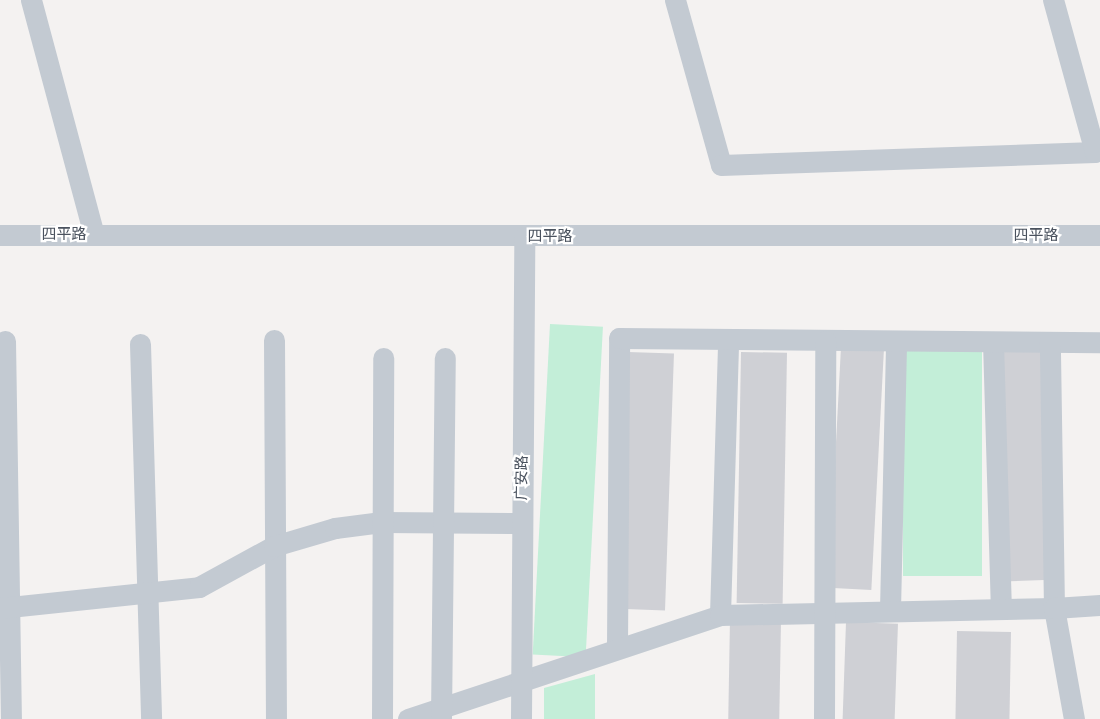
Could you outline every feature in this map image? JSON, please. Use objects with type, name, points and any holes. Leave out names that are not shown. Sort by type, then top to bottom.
[{"type":"street","points":[[31,0],[94,235]]},
{"type":"street","points":[[675,0],[721,165],[1095,152],[1053,0]]},
{"type":"street","name":"四平路","points":[[0,235],[524,237],[1100,235]]},
{"type":"street","name":"广安路","points":[[521,719],[524,237]]},
{"type":"street","points":[[617,647],[619,338],[1100,342]]},
{"type":"street","points":[[720,615],[728,339]]},
{"type":"street","points":[[274,340],[276,719]]},
{"type":"street","points":[[5,341],[5,608],[11,719]]},
{"type":"street","points":[[824,719],[825,341]]},
{"type":"street","points":[[890,610],[896,341]]},
{"type":"street","points":[[993,342],[1001,608]]},
{"type":"street","points":[[1050,342],[1054,608],[1074,719]]},
{"type":"street","points":[[140,344],[151,719]]},
{"type":"street","points":[[381,719],[383,358]]},
{"type":"street","points":[[441,714],[446,358]]},
{"type":"street","points":[[5,608],[199,587],[274,546],[335,528],[382,522],[521,523]]},
{"type":"street","points":[[408,719],[441,714],[521,680],[720,615],[1100,605]]},
{"type":"green space","points":[[550,324],[603,327],[586,657],[533,655]]},
{"type":"green space","points":[[903,348],[982,348],[982,576],[903,576]]},
{"type":"green space","points":[[595,674],[595,719],[544,719],[544,688]]},
{"type":"building","points":[[841,347],[884,349],[871,590],[828,588]]},
{"type":"building","points":[[1043,347],[1051,580],[1010,581],[1002,348]]},
{"type":"building","points":[[628,352],[674,354],[665,610],[619,609]]},
{"type":"building","points":[[741,352],[787,353],[783,604],[737,603]]},
{"type":"building","points":[[730,619],[781,620],[779,719],[728,719]]},
{"type":"building","points":[[846,622],[898,624],[895,719],[843,719]]},
{"type":"building","points":[[957,631],[1011,632],[1009,719],[955,719]]}]
